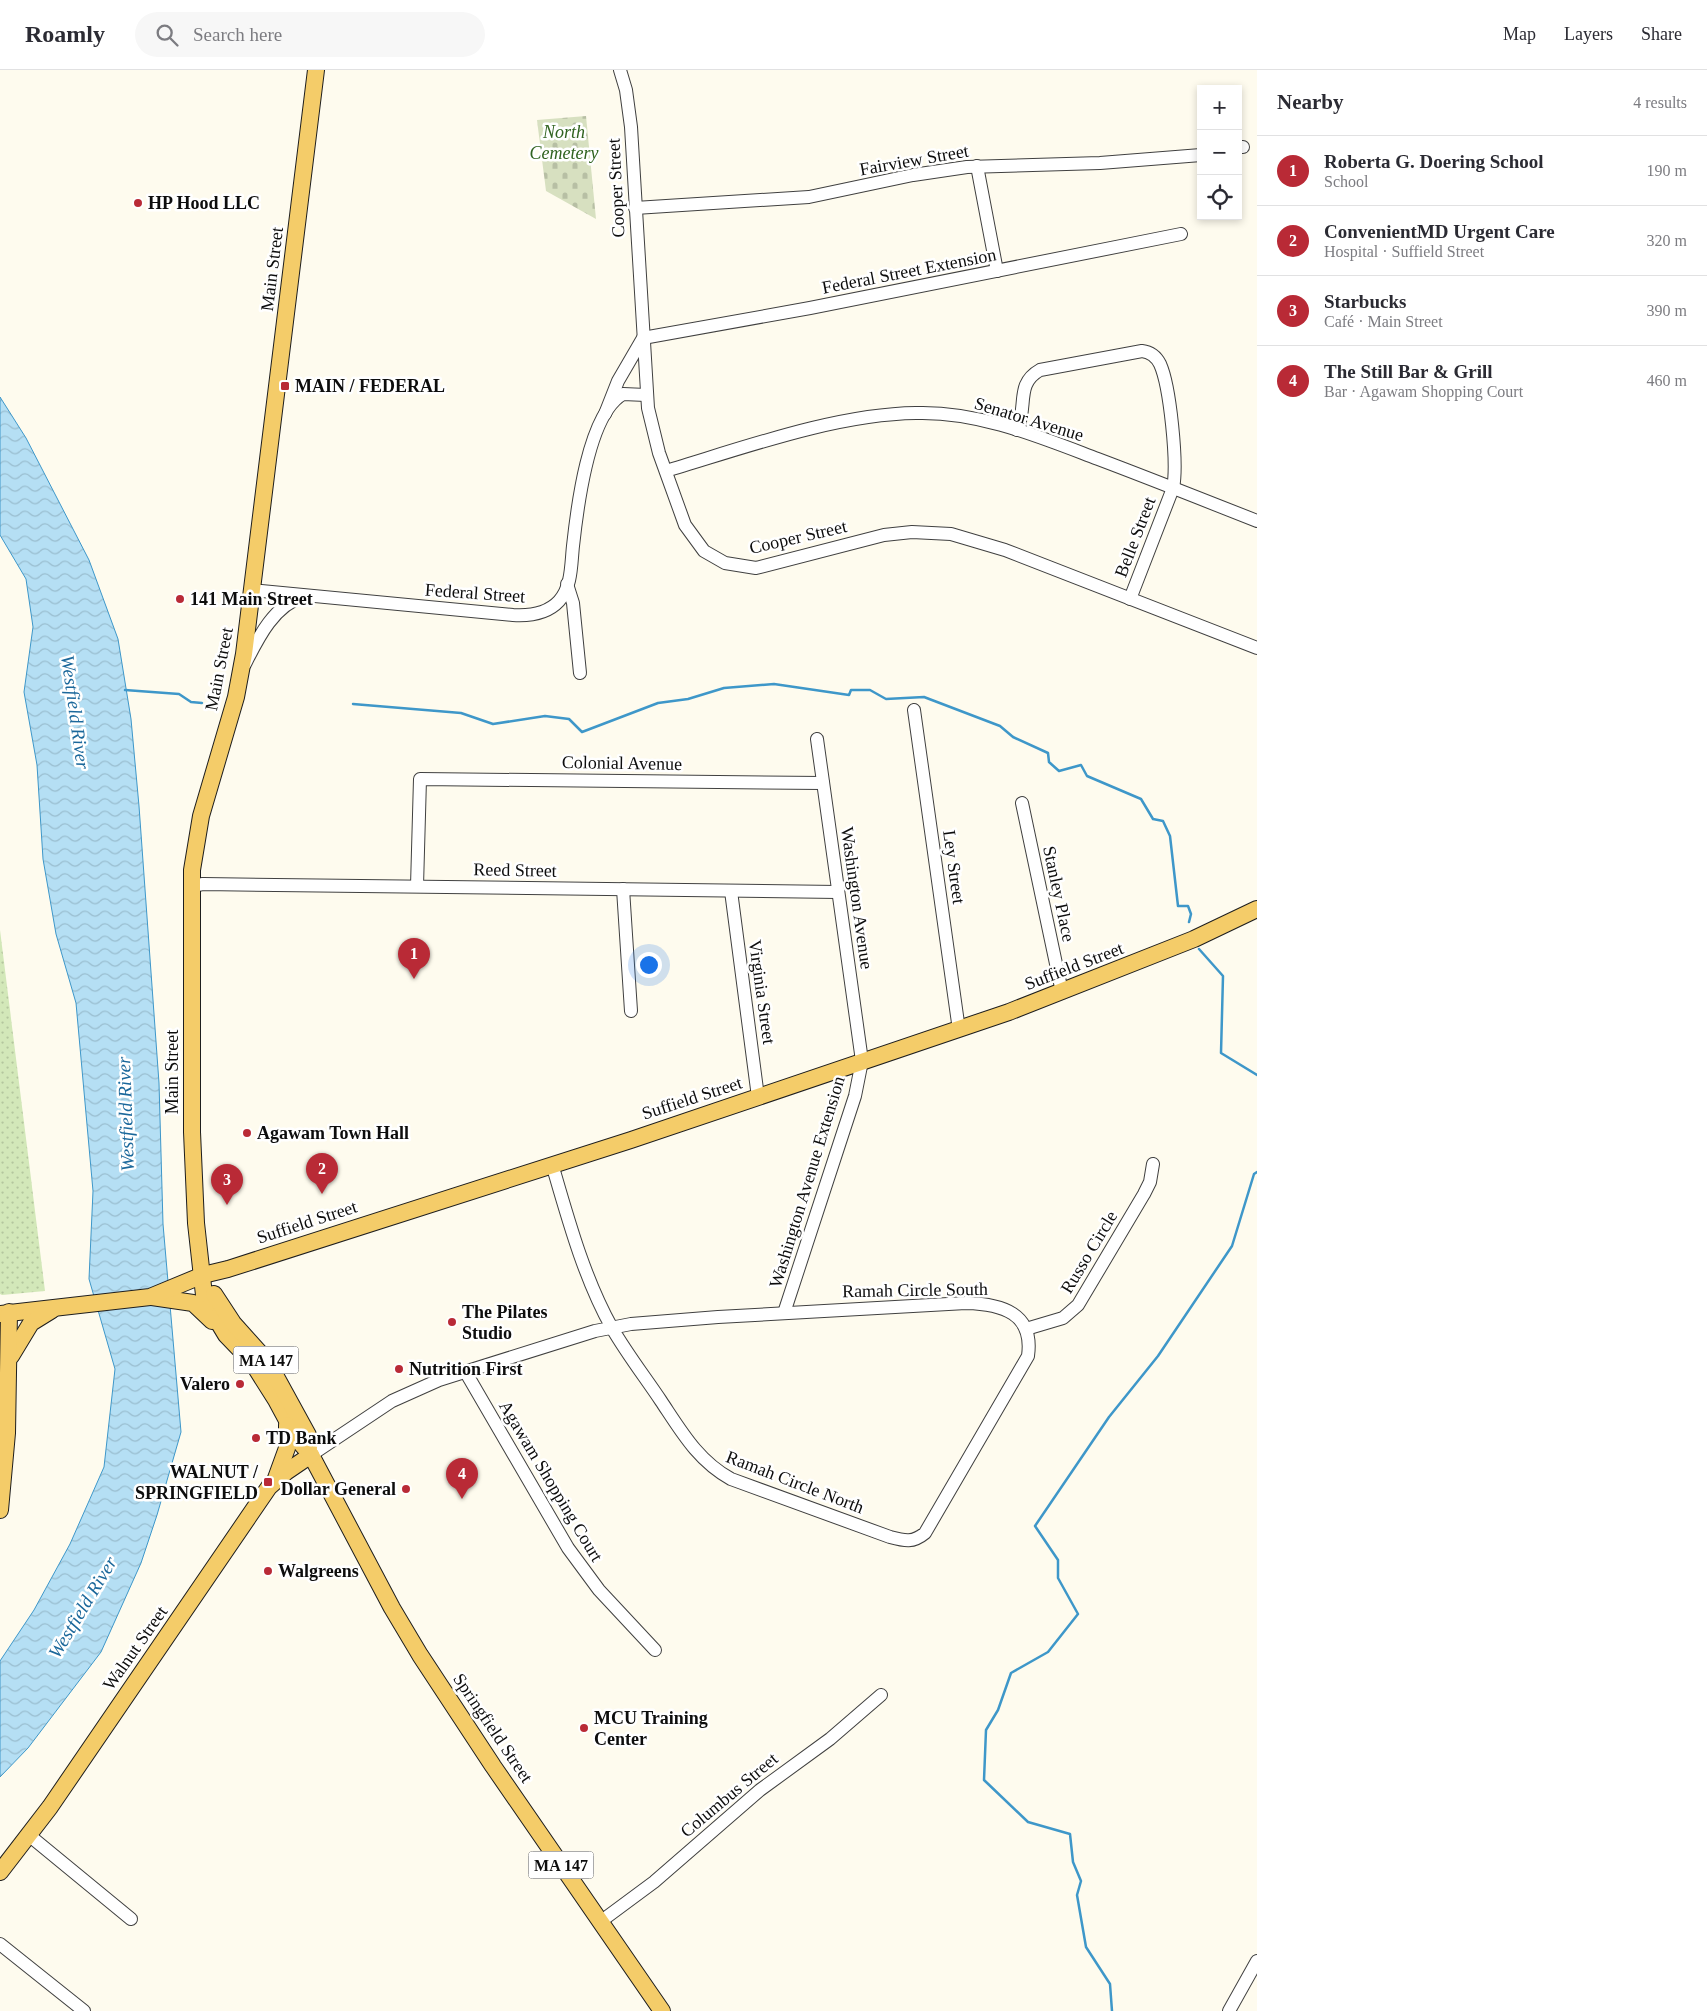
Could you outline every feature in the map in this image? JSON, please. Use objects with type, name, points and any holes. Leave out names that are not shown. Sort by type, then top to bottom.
[{"type":"main road","name":"Main Street","points":[[203,1274],[196,1222],[192,1152],[192,886],[201,816],[241,674],[316,70]]},
{"type":"main road","name":"Suffield Street","points":[[3,1311],[56,1307],[176,1293],[203,1274],[228,1269],[959,1030],[1062,992],[1194,939],[1257,909]]},
{"type":"main road","name":"Springfield Street","points":[[203,1274],[204,1295],[226,1335],[252,1362],[297,1439],[310,1455],[392,1608],[420,1655],[662,2011]]},
{"type":"main road","name":"Springfield Street","points":[[203,1274],[233,1323],[268,1362],[308,1435],[310,1455]]},
{"type":"main road","name":"MA 147","points":[[176,1293],[201,1309],[226,1335]]},
{"type":"main road","points":[[6,1356],[31,1323],[56,1307]]},
{"type":"main road","points":[[0,1510],[6,1433],[6,1356],[3,1311]]},
{"type":"main road","points":[[275,1481],[289,1440],[286,1419]]},
{"type":"main road","name":"Walnut Street","points":[[0,1872],[30,1836],[275,1481],[310,1455]]},
{"type":"street","name":"Cooper Street","points":[[620,70],[626,90],[631,127],[646,395],[654,434],[680,513],[693,538],[708,554],[730,565],[746,568],[764,566],[888,534],[941,533],[988,544],[1257,648]]},
{"type":"street","name":"Fairview Street","points":[[635,208],[809,197],[913,176],[977,166],[1114,162],[1197,155]]},
{"type":"street","points":[[977,166],[997,271]]},
{"type":"street","name":"Federal Street Extension","points":[[643,338],[1181,234]]},
{"type":"street","name":"Federal Street","points":[[252,590],[526,616],[538,614],[555,604],[561,598],[567,584],[585,467],[618,381],[643,338]]},
{"type":"street","name":"Belle Street","points":[[1017,430],[1023,414],[1024,388],[1034,373],[1128,352],[1148,352],[1158,362],[1164,378],[1176,465],[1173,488],[1130,599]]},
{"type":"street","name":"Federal Street","points":[[605,414],[615,400],[623,394],[646,395]]},
{"type":"street","name":"Senator Avenue","points":[[666,471],[826,426],[881,415],[915,412],[949,414],[1017,430],[1257,521]]},
{"type":"street","points":[[567,584],[573,603],[580,674]]},
{"type":"street","points":[[241,674],[259,639],[275,616],[290,602],[306,595]]},
{"type":"street","name":"Ley Street","points":[[914,710],[959,1030]]},
{"type":"street","name":"Washington Avenue","points":[[817,739],[862,1061]]},
{"type":"street","name":"Colonial Avenue","points":[[417,886],[420,778],[823,783]]},
{"type":"street","name":"Stanley Place","points":[[1022,803],[1062,992]]},
{"type":"street","name":"Reed Street","points":[[192,886],[417,886],[838,892]]},
{"type":"street","points":[[623,889],[631,1011]]},
{"type":"street","name":"Virginia Street","points":[[731,891],[758,1097]]},
{"type":"street","name":"Washington Avenue Extension","points":[[784,1313],[855,1096],[862,1061]]},
{"type":"street","name":"Ramah Circle North","points":[[552,1164],[586,1267],[612,1327],[686,1439],[714,1470],[731,1479],[890,1538],[905,1541],[916,1540],[925,1533],[1028,1356],[1030,1344],[1026,1329]]},
{"type":"street","name":"Russo Circle","points":[[1026,1329],[1063,1318],[1078,1305],[1144,1194],[1150,1182],[1153,1164]]},
{"type":"street","name":"Ramah Circle South","points":[[310,1455],[392,1401],[465,1371],[612,1327],[630,1324],[784,1313],[968,1303],[993,1305],[1009,1310],[1026,1329]]},
{"type":"street","name":"Agawam Shopping Court","points":[[465,1371],[568,1548],[599,1590],[655,1650]]},
{"type":"street","name":"Columbus Street","points":[[600,1922],[654,1882],[760,1790],[830,1739],[881,1695]]},
{"type":"street","points":[[30,1836],[131,1919]]},
{"type":"street","points":[[0,1944],[84,2011]]},
{"type":"street","points":[[1229,2011],[1257,1961]]},
{"type":"green space","name":"North Cemetery","points":[[586,116],[596,219],[546,191],[537,120]]},
{"type":"green space","points":[[0,930],[45,1291],[2,1295],[0,1294]]},
{"type":"water","name":"Westfield River","points":[[0,397],[26,438],[89,560],[118,639],[131,719],[139,806],[159,1083],[163,1224],[181,1432],[141,1563],[101,1652],[28,1748],[0,1777],[0,1661],[34,1610],[70,1544],[104,1467],[115,1369],[89,1279],[93,1191],[76,1003],[56,934],[43,859],[37,765],[24,692],[33,627],[26,579],[0,535]]},
{"type":"waterway","points":[[353,704],[461,713],[493,724],[545,716],[569,719],[582,732],[658,703],[688,699],[724,688],[774,684],[849,695],[851,690],[870,690],[886,699],[924,697],[1000,726],[1013,737],[1048,753],[1049,762],[1059,771],[1081,765],[1087,776],[1141,799],[1153,819],[1163,821],[1170,836],[1178,906],[1188,906],[1191,914],[1189,922]]},
{"type":"waterway","points":[[125,690],[179,694],[191,702],[202,703]]},
{"type":"waterway","points":[[1199,949],[1223,976],[1221,1053],[1257,1075]]},
{"type":"waterway","points":[[1112,2011],[1110,1984],[1086,1947],[1077,1895],[1081,1881],[1073,1862],[1070,1834],[1028,1822],[984,1780],[986,1730],[998,1710],[1011,1673],[1048,1652],[1078,1614],[1058,1578],[1058,1560],[1035,1526],[1109,1417],[1158,1356],[1232,1246],[1254,1174],[1257,1172]]},
{"type":"place","name":"HP Hood LLC","points":[[138,203]]},
{"type":"place","name":"MAIN / FEDERAL","points":[[285,386]]},
{"type":"place","name":"141 Main Street","points":[[180,599]]},
{"type":"place","name":"Roberta G. Doering School","points":[[414,979]]},
{"type":"place","name":"Agawam Town Hall","points":[[247,1133]]},
{"type":"place","name":"ConvenientMD Urgent Care","points":[[322,1194]]},
{"type":"place","name":"Starbucks","points":[[227,1205]]},
{"type":"place","name":"The Pilates Studio","points":[[452,1322]]},
{"type":"place","name":"Nutrition First","points":[[399,1369]]},
{"type":"place","name":"Valero","points":[[240,1384]]},
{"type":"place","name":"TD Bank","points":[[256,1438]]},
{"type":"place","name":"WALNUT / SPRINGFIELD","points":[[268,1482]]},
{"type":"place","name":"Dollar General","points":[[406,1489]]},
{"type":"place","name":"The Still Bar & Grill","points":[[462,1499]]},
{"type":"place","name":"Walgreens","points":[[268,1571]]},
{"type":"place","name":"MCU Training Center","points":[[584,1728]]}]
